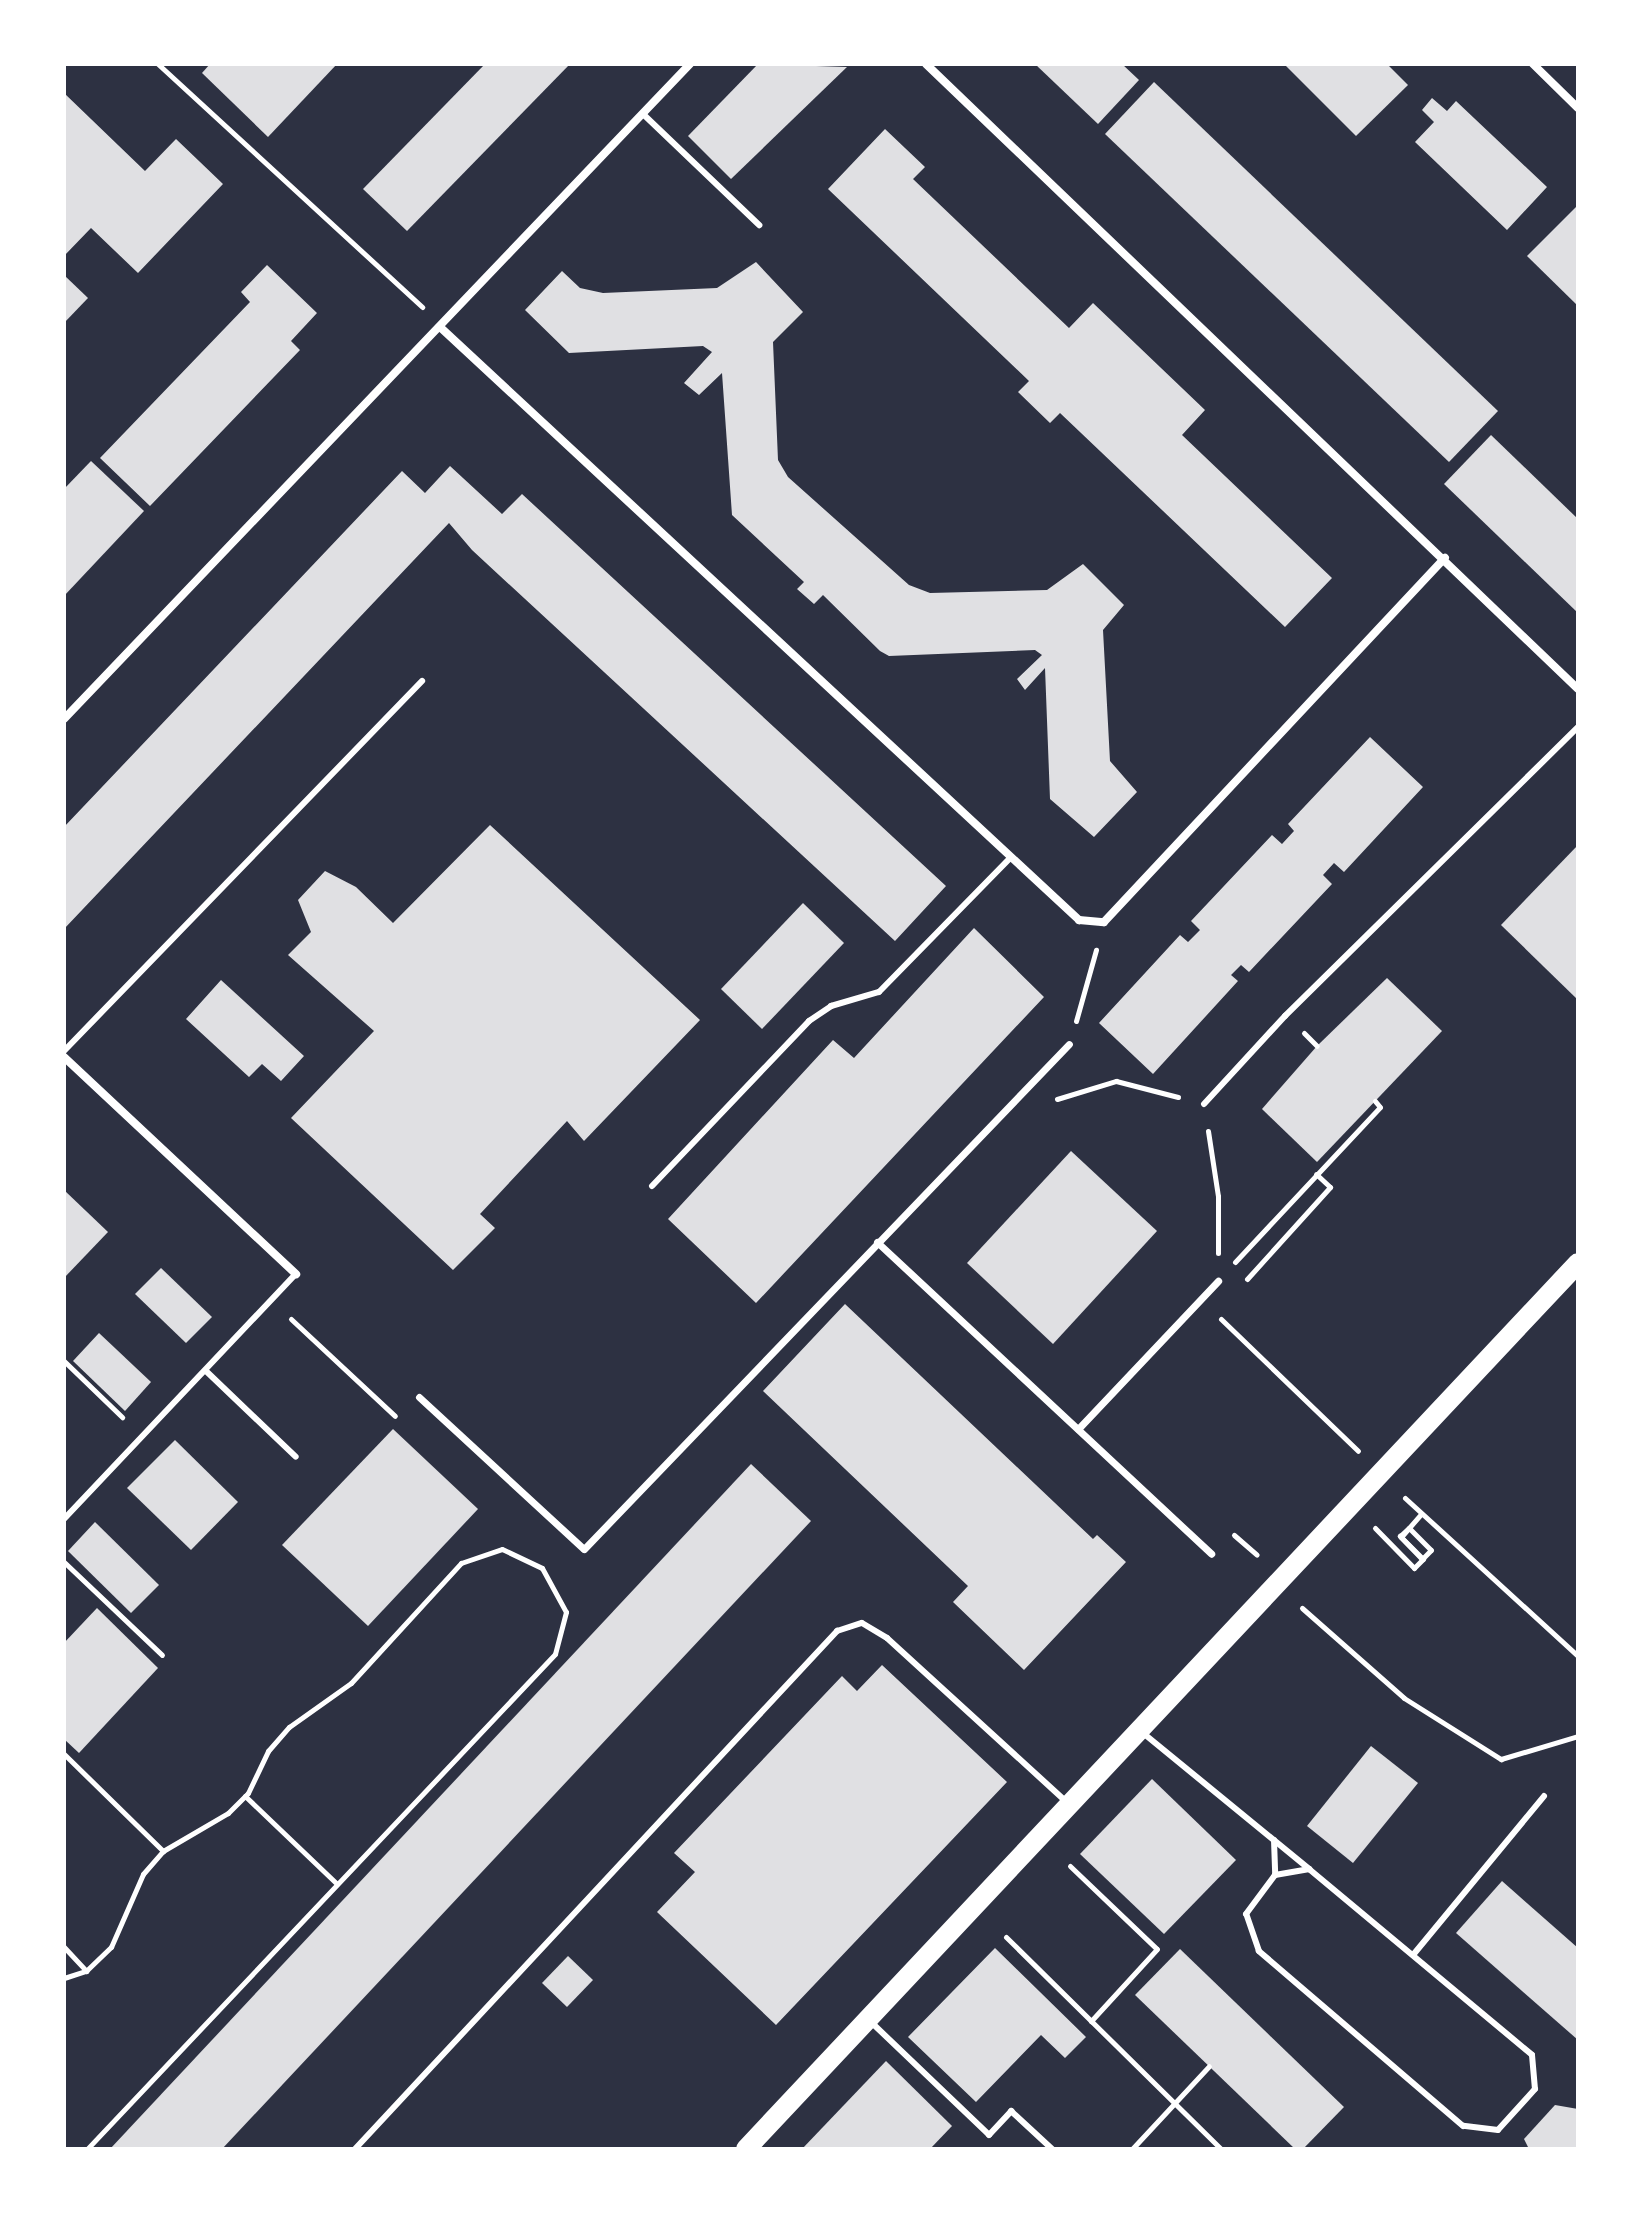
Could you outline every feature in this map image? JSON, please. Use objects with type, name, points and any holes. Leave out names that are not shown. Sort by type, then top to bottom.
[{"type":"main road","points":[[746,2149],[1578,1263]]},
{"type":"street","points":[[64,719],[690,64]]},
{"type":"street","points":[[926,64],[1445,558],[1578,689]]},
{"type":"street","points":[[1533,64],[1578,108]]},
{"type":"street","points":[[440,327],[1079,920],[1104,922],[1445,558]]},
{"type":"street","points":[[419,1397],[584,1549],[1069,1044]]},
{"type":"street","points":[[64,1054],[296,1274]]},
{"type":"street","points":[[877,1242],[1211,1554]]},
{"type":"street","points":[[1078,1429],[1218,1281]]},
{"type":"lane","points":[[643,114],[759,225]]},
{"type":"lane","points":[[64,1054],[422,681]]},
{"type":"lane","points":[[1204,1104],[1285,1016],[1578,727]]},
{"type":"lane","points":[[652,1186],[809,1021],[831,1006],[879,992],[1011,857]]},
{"type":"lane","points":[[64,1519],[296,1274]]},
{"type":"lane","points":[[206,1371],[296,1457]]},
{"type":"lane","points":[[355,2149],[837,1631],[862,1623],[887,1638],[1069,1803]]},
{"type":"lane","points":[[1138,1730],[1274,1840],[1532,2055],[1535,2089],[1498,2130],[1463,2126],[1259,1951],[1246,1914],[1275,1875],[1274,1840]]},
{"type":"lane","points":[[1413,1955],[1544,1796]]},
{"type":"lane","points":[[1275,1875],[1309,1869]]},
{"type":"lane","points":[[866,2018],[989,2135],[1011,2111],[1052,2149]]},
{"type":"path","points":[[158,64],[440,327]]},
{"type":"path","points":[[1069,1044],[1104,922]]},
{"type":"path","points":[[999,1117],[1116,1081],[1204,1104],[1218,1196],[1218,1281]]},
{"type":"path","points":[[1218,1281],[1380,1107],[1375,1101]]},
{"type":"path","points":[[1236,1290],[1330,1187],[1316,1174]]},
{"type":"path","points":[[271,1301],[397,1418],[419,1397]]},
{"type":"path","points":[[1216,1313],[1364,1458]]},
{"type":"path","points":[[64,1361],[143,1437]]},
{"type":"path","points":[[1399,1492],[1578,1656]]},
{"type":"path","points":[[1396,1550],[1414,1568],[1423,1559],[1415,1552],[1400,1536],[1409,1528],[1431,1550],[1422,1559],[1412,1548],[1401,1537],[1411,1525],[1421,1514]]},
{"type":"path","points":[[1211,1554],[1231,1533],[1404,1698],[1501,1759],[1578,1736]]},
{"type":"path","points":[[64,1978],[86,1971],[111,1947],[143,1874],[163,1851],[228,1813],[245,1796],[268,1751],[289,1727],[351,1683],[461,1563],[502,1549],[542,1568],[566,1612],[555,1654],[87,2149]]},
{"type":"path","points":[[64,1562],[162,1655]]},
{"type":"path","points":[[64,1754],[163,1851]]},
{"type":"path","points":[[245,1796],[337,1884]]},
{"type":"path","points":[[1070,1866],[1157,1949],[1091,2021]]},
{"type":"path","points":[[1006,1937],[1221,2149]]},
{"type":"path","points":[[64,1947],[86,1971]]},
{"type":"path","points":[[1132,2149],[1209,2066]]},
{"type":"building","points":[[210,64],[337,64],[268,137],[202,73]]},
{"type":"building","points":[[485,64],[570,64],[407,231],[363,189]]},
{"type":"building","points":[[758,64],[847,67],[731,179],[688,136]]},
{"type":"building","points":[[1035,64],[1122,64],[1139,80],[1098,124]]},
{"type":"building","points":[[1284,64],[1387,64],[1408,85],[1356,136]]},
{"type":"building","points":[[1154,82],[1498,411],[1449,462],[1105,134]]},
{"type":"building","points":[[64,93],[145,171],[176,139],[223,184],[138,273],[91,228],[64,256]]},
{"type":"building","points":[[1432,98],[1447,111],[1456,101],[1547,187],[1507,230],[1415,142],[1434,122],[1422,110]]},
{"type":"building","points":[[885,129],[925,167],[913,179],[1069,328],[1093,303],[1205,410],[1182,435],[1332,578],[1285,627],[1060,413],[1050,423],[1018,392],[1029,381],[828,189]]},
{"type":"building","points":[[1578,205],[1578,306],[1527,256]]},
{"type":"building","points":[[756,262],[803,312],[773,342],[778,460],[788,477],[909,585],[930,593],[1047,590],[1083,564],[1124,605],[1103,630],[1110,761],[1137,792],[1094,837],[1050,799],[1045,668],[1025,690],[1017,679],[1042,655],[1035,650],[889,656],[880,651],[823,595],[814,604],[797,589],[804,582],[732,515],[722,373],[699,395],[684,383],[712,352],[703,346],[569,353],[525,310],[562,271],[580,288],[603,293],[717,288]]},
{"type":"building","points":[[267,265],[317,313],[291,341],[300,350],[150,506],[100,458],[250,302],[241,292]]},
{"type":"building","points":[[64,275],[88,298],[64,323]]},
{"type":"building","points":[[1491,435],[1578,519],[1578,613],[1444,484]]},
{"type":"building","points":[[91,461],[144,511],[64,596],[64,489]]},
{"type":"building","points":[[450,466],[502,514],[522,494],[946,886],[895,941],[472,550],[449,523],[64,929],[64,827],[402,471],[425,493]]},
{"type":"building","points":[[1370,737],[1423,787],[1344,872],[1334,863],[1323,875],[1332,884],[1249,972],[1241,965],[1231,975],[1238,981],[1153,1074],[1099,1023],[1180,935],[1188,942],[1200,930],[1191,921],[1272,835],[1282,844],[1294,831],[1288,824]]},
{"type":"building","points":[[490,825],[700,1020],[584,1141],[567,1121],[480,1214],[495,1228],[453,1270],[291,1118],[374,1031],[288,955],[311,932],[298,900],[325,871],[356,887],[393,923]]},
{"type":"building","points":[[1578,845],[1578,1000],[1501,925]]},
{"type":"building","points":[[803,903],[844,943],[762,1029],[721,989]]},
{"type":"building","points":[[974,928],[1044,997],[756,1303],[668,1219],[833,1040],[854,1058]]},
{"type":"building","points":[[1387,978],[1442,1031],[1317,1162],[1262,1109],[1317,1046]]},
{"type":"building","points":[[221,980],[304,1056],[281,1081],[262,1064],[249,1077],[186,1019]]},
{"type":"building","points":[[1071,1151],[1157,1231],[1053,1344],[967,1263]]},
{"type":"building","points":[[64,1190],[108,1232],[64,1278]]},
{"type":"building","points":[[161,1268],[212,1317],[186,1343],[135,1294]]},
{"type":"building","points":[[845,1304],[1093,1539],[1097,1535],[1126,1562],[1024,1670],[953,1602],[968,1586],[763,1391]]},
{"type":"building","points":[[99,1333],[151,1382],[125,1411],[73,1361]]},
{"type":"building","points":[[393,1429],[478,1509],[368,1626],[282,1545]]},
{"type":"building","points":[[175,1440],[238,1502],[191,1550],[127,1488]]},
{"type":"building","points":[[751,1464],[811,1521],[222,2149],[110,2149]]},
{"type":"building","points":[[95,1522],[159,1585],[131,1613],[68,1551]]},
{"type":"building","points":[[97,1608],[158,1668],[79,1753],[64,1739],[64,1643]]},
{"type":"building","points":[[882,1665],[1007,1782],[776,2025],[657,1912],[695,1872],[674,1853],[842,1676],[857,1691]]},
{"type":"building","points":[[1371,1746],[1418,1783],[1353,1863],[1307,1826]]},
{"type":"building","points":[[1152,1779],[1236,1860],[1164,1934],[1080,1854]]},
{"type":"building","points":[[1502,1881],[1578,1948],[1578,2040],[1456,1933]]},
{"type":"building","points":[[995,1948],[1086,2037],[1065,2058],[1041,2035],[976,2102],[908,2037]]},
{"type":"building","points":[[1180,1949],[1344,2107],[1303,2149],[1295,2149],[1135,1995]]},
{"type":"building","points":[[568,1956],[593,1980],[567,2007],[542,1983]]},
{"type":"building","points":[[886,2061],[952,2126],[930,2149],[802,2149]]},
{"type":"building","points":[[1555,2105],[1578,2109],[1578,2149],[1529,2149],[1524,2139]]}]
